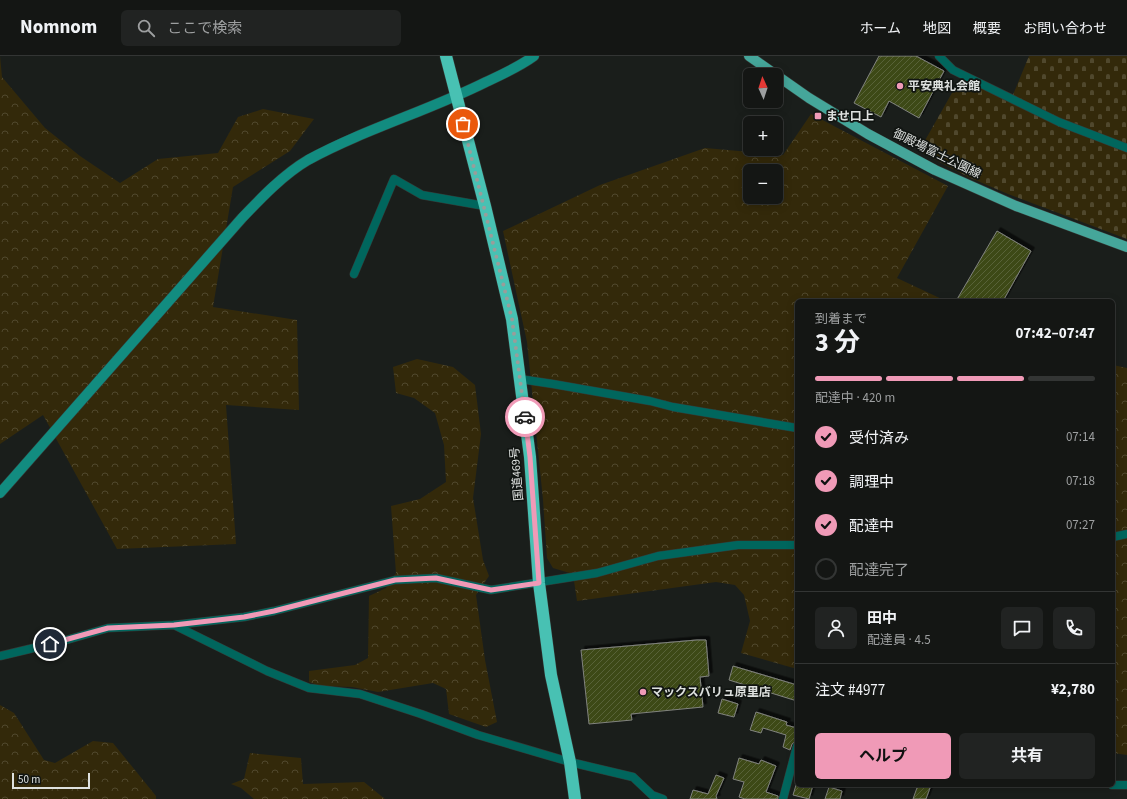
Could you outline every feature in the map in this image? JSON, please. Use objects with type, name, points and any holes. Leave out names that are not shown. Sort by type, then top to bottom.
[{"type":"highway","name":"国道469号","points":[[446,56],[485,206],[512,319],[530,457],[539,583],[551,676],[570,762],[575,799]]},
{"type":"main road","name":"御殿場富士公園線","points":[[749,56],[809,98],[868,134],[935,170],[1016,206],[1127,247]]},
{"type":"street","points":[[0,493],[270,188],[307,161],[370,130],[456,97],[522,65],[534,56]]},
{"type":"street","points":[[939,56],[954,70],[1058,122],[1127,148]]},
{"type":"street","points":[[354,274],[394,179],[422,194],[485,206]]},
{"type":"street","points":[[520,380],[553,384],[650,401],[674,408],[795,428]]},
{"type":"street","points":[[1115,537],[1127,534]]},
{"type":"street","points":[[0,656],[63,641],[108,628],[174,625],[244,617],[361,590],[395,580],[436,578],[491,590],[597,573],[658,556],[738,545],[795,545]]},
{"type":"street","points":[[174,625],[267,671],[309,688],[360,694],[478,735],[570,762],[633,778],[652,795],[663,799]]},
{"type":"street","points":[[783,799],[795,754]]},
{"type":"street","points":[[1115,785],[1127,785]]},
{"type":"green space","points":[[0,56],[2,77],[45,128],[80,156],[120,183],[158,159],[218,153],[238,117],[263,109],[314,119],[290,151],[233,187],[213,307],[297,320],[299,410],[226,405],[236,544],[117,549],[43,415],[0,444]]},
{"type":"green space","points":[[1029,56],[1127,56],[1127,239],[1008,194],[968,177],[919,151],[961,77],[1010,102]]},
{"type":"green space","points":[[811,114],[948,186],[897,278],[942,299],[795,299],[795,668],[741,653],[750,621],[744,595],[735,585],[716,582],[577,601],[573,574],[553,568],[547,558],[543,500],[527,342],[503,231],[600,185],[705,148],[743,151],[743,156],[783,156]]},
{"type":"green space","points":[[417,359],[453,367],[475,385],[481,434],[473,498],[483,560],[489,576],[476,595],[485,660],[497,722],[486,727],[449,714],[446,689],[433,683],[378,692],[352,687],[320,686],[309,682],[309,671],[355,665],[368,658],[369,596],[386,588],[396,573],[391,506],[420,499],[446,482],[444,445],[435,413],[414,398],[396,393],[393,367]]},
{"type":"green space","points":[[1115,365],[1127,368],[1127,755],[1115,753]]},
{"type":"green space","points":[[0,705],[14,713],[44,760],[55,763],[93,741],[113,743],[156,796],[156,799],[0,799]]},
{"type":"green space","points":[[250,753],[301,758],[303,784],[364,782],[385,799],[254,799],[241,788],[231,784],[244,779]]},
{"type":"building","name":"平安典礼会館","points":[[879,56],[916,56],[944,71],[919,118],[889,101],[881,117],[854,103]]},
{"type":"building","points":[[997,231],[1031,251],[1004,299],[957,299]]},
{"type":"building","name":"マックスバリュ原里店","points":[[706,640],[709,676],[700,677],[703,707],[631,714],[632,720],[589,724],[581,650]]},
{"type":"building","points":[[733,666],[795,684],[795,700],[729,680]]},
{"type":"building","points":[[722,699],[738,704],[734,717],[718,713]]},
{"type":"building","points":[[756,712],[787,722],[786,725],[795,727],[795,742],[792,744],[790,750],[783,747],[786,735],[763,728],[761,733],[750,730]]},
{"type":"building","points":[[739,758],[759,764],[761,760],[776,766],[766,792],[778,796],[778,799],[745,799],[739,797],[744,782],[733,779]]},
{"type":"building","points":[[716,775],[724,778],[716,796],[717,799],[690,799],[693,790],[708,794]]},
{"type":"building","points":[[795,787],[812,787],[809,799],[793,795]]},
{"type":"building","points":[[829,787],[842,791],[840,799],[825,799]]},
{"type":"building","points":[[917,787],[930,787],[926,799],[913,799]]},
{"type":"way so far","points":[[463,124],[485,206],[512,319],[525,417]]},
{"type":"place","name":"平安典礼会館","points":[[900,86]]},
{"type":"place","name":"ませ口上","points":[[818,116]]},
{"type":"place","name":"マックスバリュ原里店","points":[[643,692]]},
{"type":"route","points":[[50,644],[108,628],[174,625],[244,617],[361,590],[395,580],[436,578],[491,590],[539,583],[530,457],[525,417]]}]
